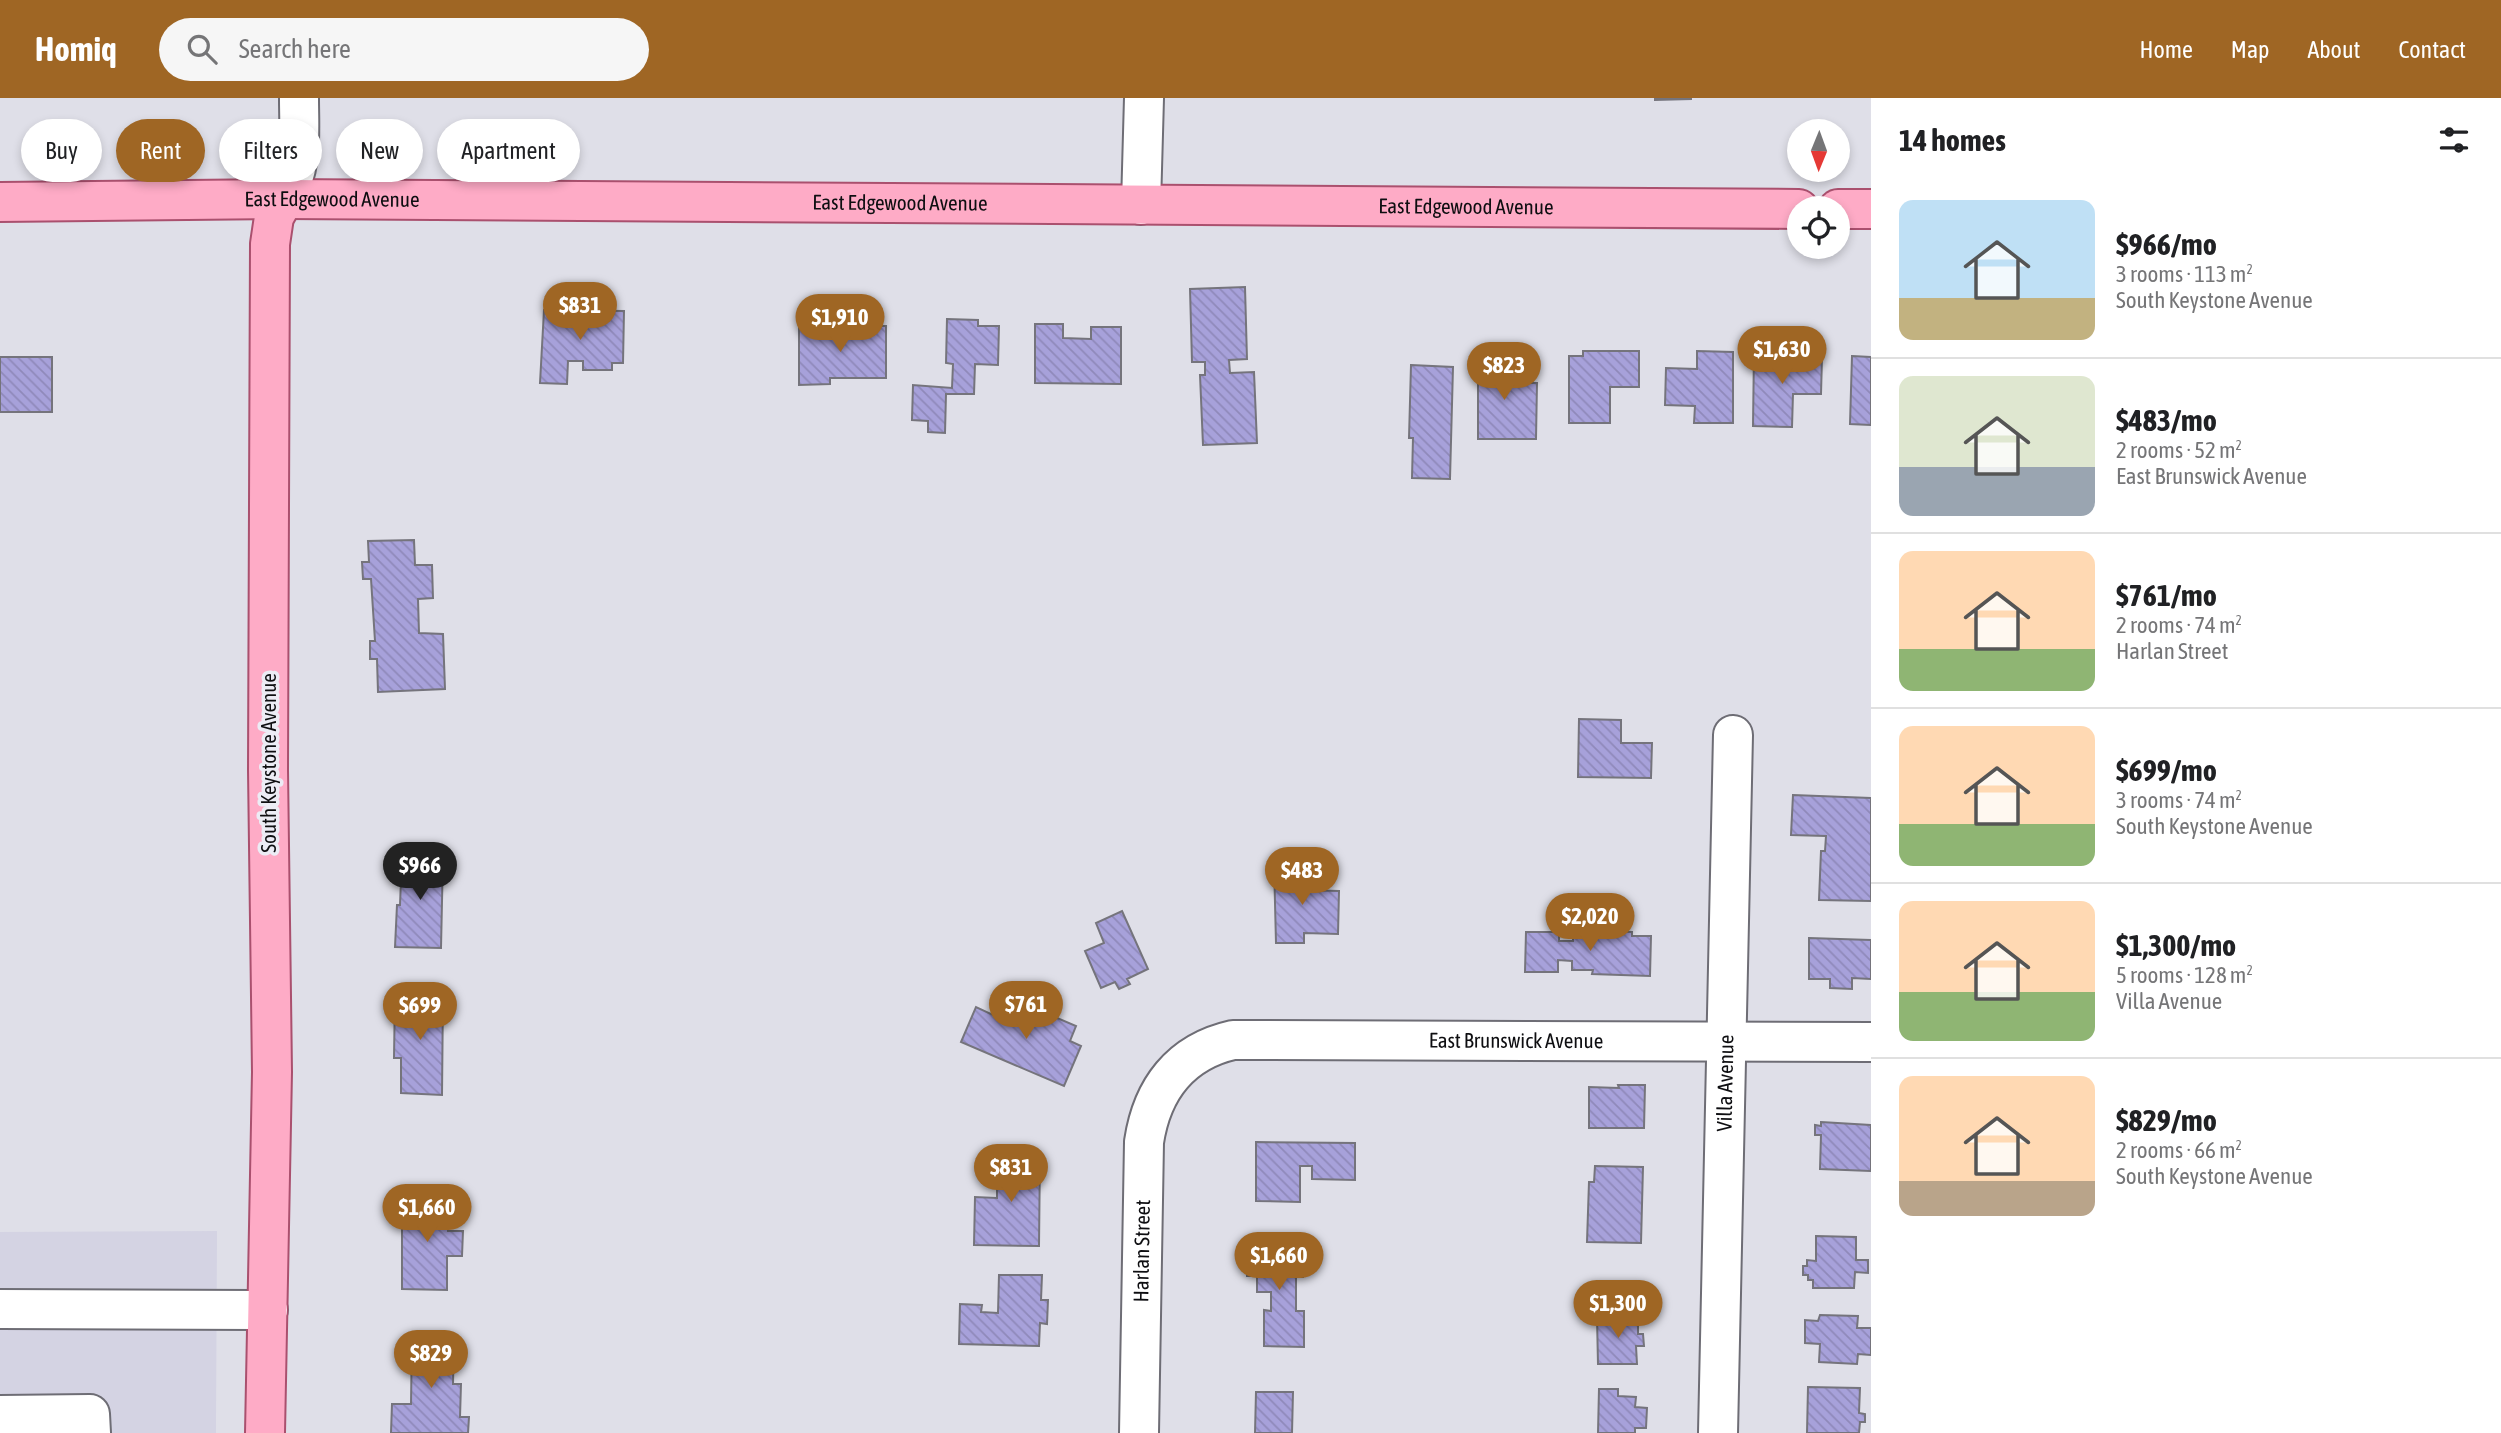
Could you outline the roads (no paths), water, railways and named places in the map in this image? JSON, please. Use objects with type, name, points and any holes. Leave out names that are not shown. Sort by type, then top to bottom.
[{"type":"main road","name":"East Edgewood Avenue","points":[[0,202],[284,199],[1787,209]]},
{"type":"main road","name":"South Keystone Avenue","points":[[265,1433],[272,1072],[268,770],[270,244],[274,217],[284,199]]},
{"type":"main road","points":[[1850,209],[1871,209]]},
{"type":"street","name":"South Keystone Avenue","points":[[284,199],[294,180],[297,167],[299,98]]},
{"type":"street","points":[[1141,205],[1143,98]]},
{"type":"street","name":"Villa Avenue","points":[[1718,1433],[1733,735]]},
{"type":"street","name":"East Brunswick Avenue","points":[[1172,1075],[1196,1054],[1233,1040],[1871,1042]]},
{"type":"street","name":"Harlan Street","points":[[1139,1433],[1144,1142],[1151,1108],[1172,1075]]},
{"type":"street","points":[[0,1309],[268,1310]]},
{"type":"street","points":[[0,1415],[90,1414],[91,1433]]}]
